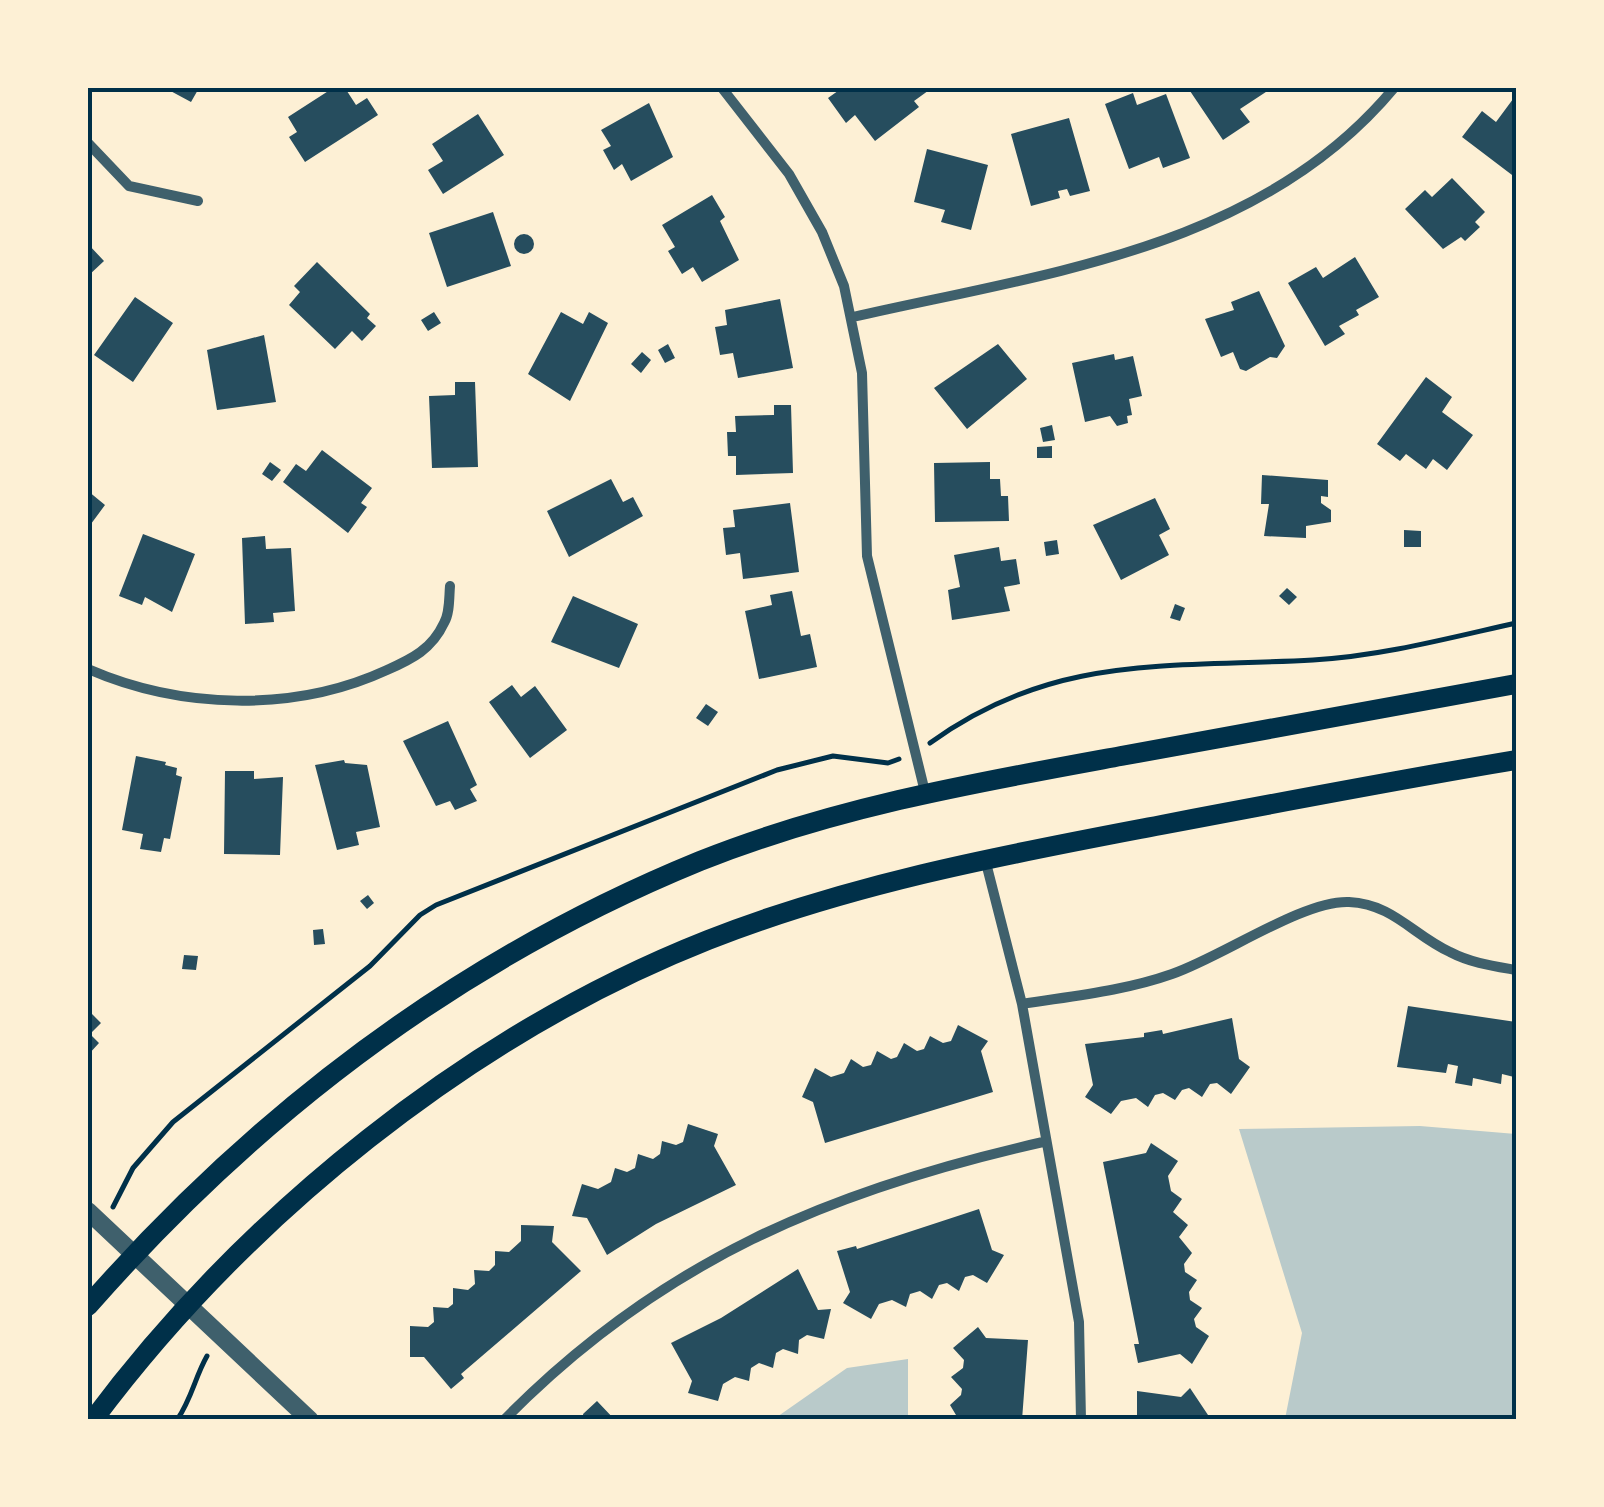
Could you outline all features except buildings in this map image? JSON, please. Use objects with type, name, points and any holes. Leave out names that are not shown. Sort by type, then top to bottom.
[{"type":"main road","points":[[88,1306],[134,1254],[276,1116],[338,1066],[477,972],[603,905],[702,861],[925,792],[1516,684]]},
{"type":"main road","points":[[92,1420],[188,1306],[315,1181],[413,1106],[588,997],[705,941],[874,884],[985,858],[1516,760]]},
{"type":"street","points":[[722,88],[789,174],[822,232],[852,318],[862,373],[867,556],[925,792]]},
{"type":"street","points":[[852,318],[1173,240],[1229,216],[1288,182],[1336,146],[1394,88]]},
{"type":"street","points":[[88,142],[129,186],[198,201]]},
{"type":"street","points":[[88,669],[165,694],[218,700],[319,692],[372,677],[423,654],[446,621],[450,586]]},
{"type":"street","points":[[985,858],[1022,1004],[1043,1142],[1079,1322],[1080,1420]]},
{"type":"street","points":[[1022,1004],[1170,975],[1227,952],[1317,906],[1346,902],[1374,905],[1399,916],[1446,950],[1473,962],[1516,970]]},
{"type":"street","points":[[504,1420],[604,1330],[679,1278],[755,1235],[831,1201],[923,1171],[1043,1142]]},
{"type":"street","points":[[88,1211],[310,1420]]},
{"type":"path","points":[[178,1420],[192,1398],[197,1372],[220,1334]]},
{"type":"shaded area","points":[[1420,1126],[1516,1134],[1516,1419],[1285,1419],[1302,1333],[1239,1129]]},
{"type":"shaded area","points":[[908,1359],[908,1419],[774,1419],[847,1368]]}]
